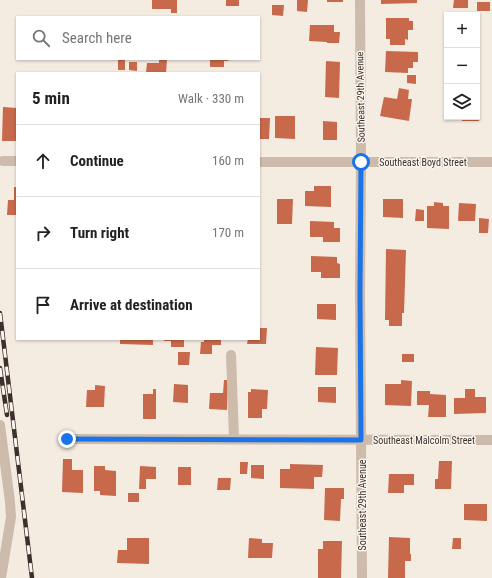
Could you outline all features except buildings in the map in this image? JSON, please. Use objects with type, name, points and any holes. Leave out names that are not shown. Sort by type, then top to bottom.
[{"type":"street","name":"Southeast 29th Avenue","points":[[360,0],[362,578]]},
{"type":"street","points":[[3,161],[16,161]]},
{"type":"street","name":"Southeast Boyd Street","points":[[260,162],[492,162]]},
{"type":"street","points":[[231,355],[234,439]]},
{"type":"street","points":[[0,425],[11,517],[1,578]]},
{"type":"street","name":"Southeast Malcolm Street","points":[[67,439],[492,440]]},
{"type":"railway","points":[[0,313],[32,578]]},
{"type":"railway","points":[[0,368],[7,415]]},
{"type":"route","points":[[67,439],[361,440],[361,162]]}]
